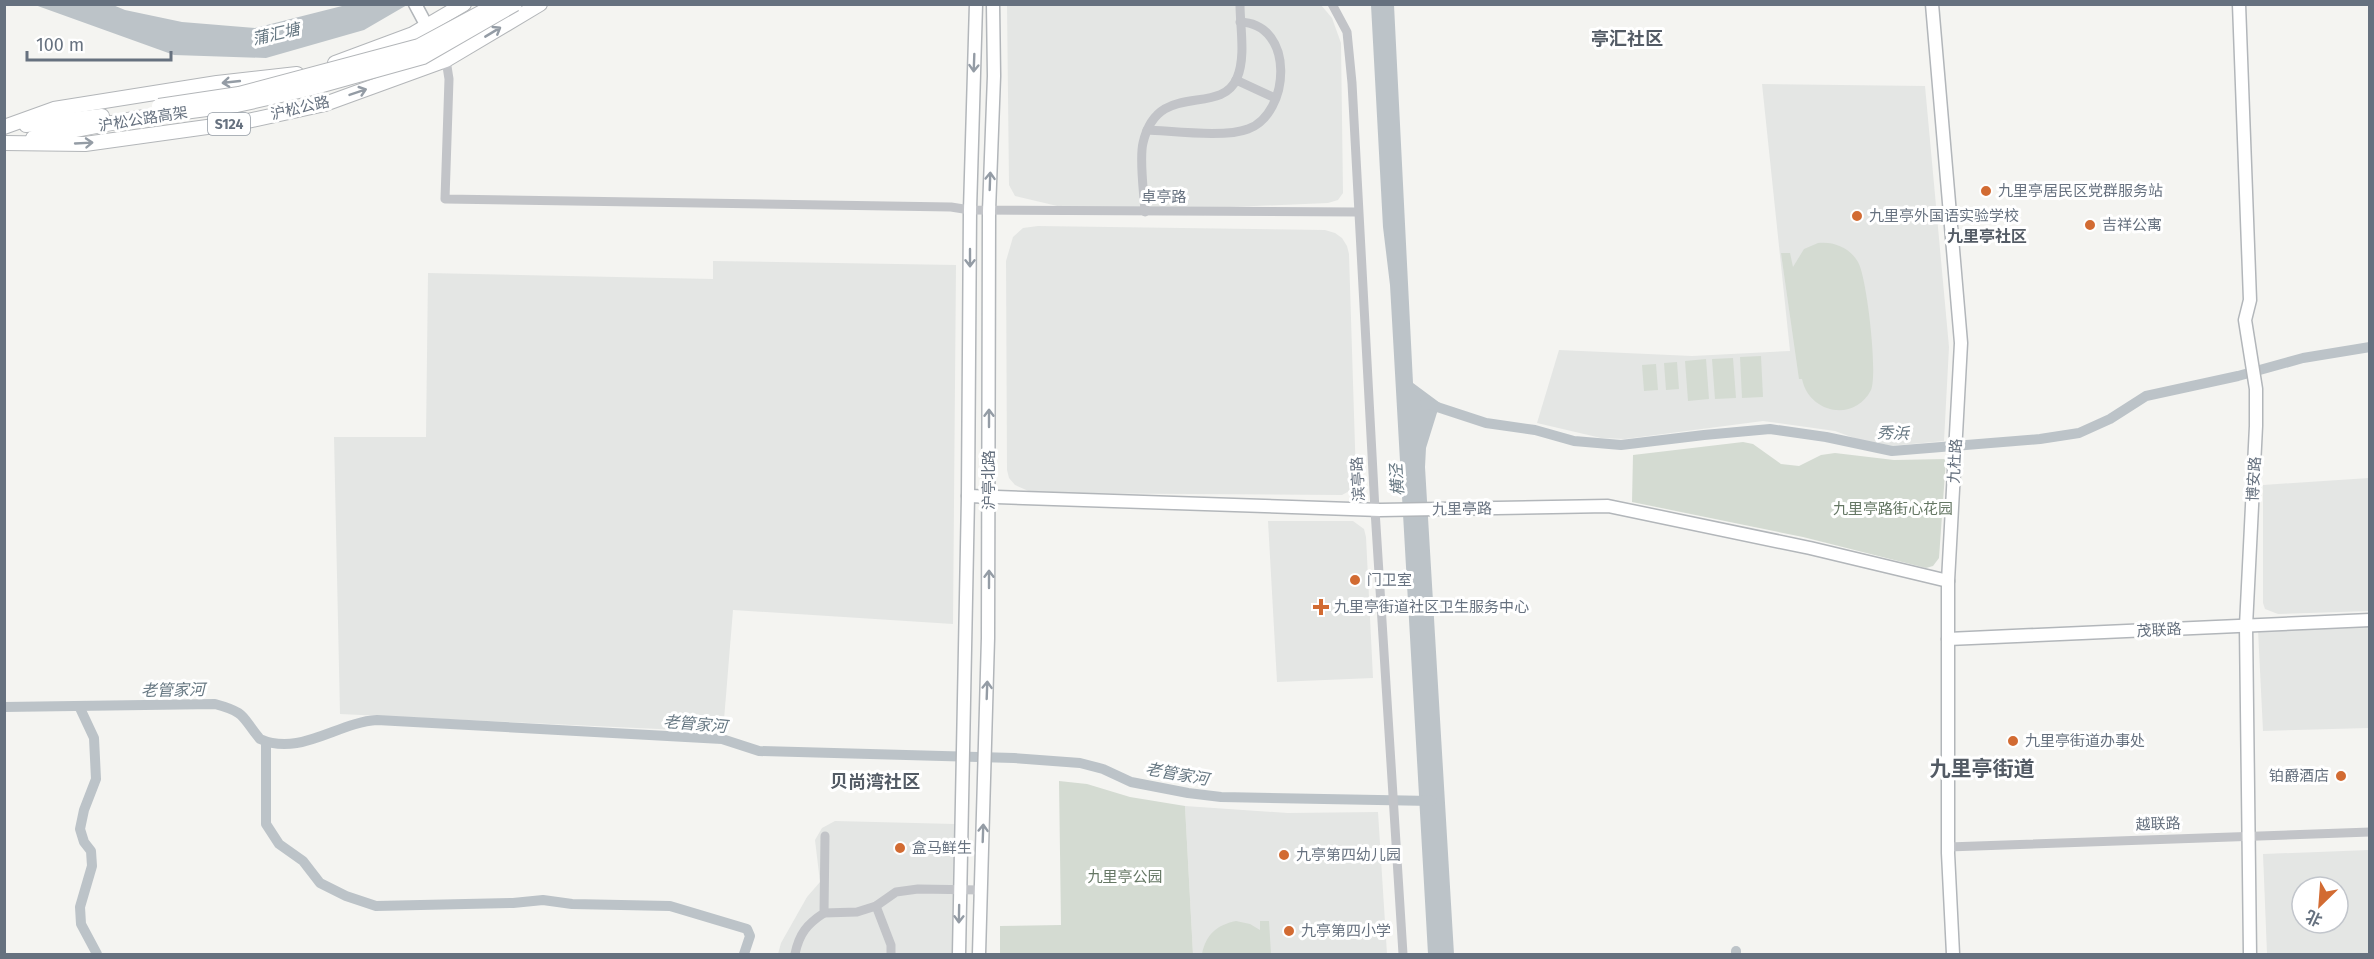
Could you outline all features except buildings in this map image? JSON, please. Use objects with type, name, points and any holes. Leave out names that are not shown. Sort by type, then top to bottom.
[{"type":"main road","points":[[8,126],[54,109],[217,83],[307,73],[413,34],[464,4]]},
{"type":"main road","name":"沪松公路高架","points":[[4,143],[239,93],[419,46],[497,4]]},
{"type":"main road","name":"沪松公路高架","points":[[8,126],[237,105],[308,89],[423,57],[515,4]]},
{"type":"main road","name":"沪松公路","points":[[4,143],[85,144],[243,122],[325,104],[446,60],[540,4]]},
{"type":"street","name":"沪亭北路","points":[[958,954],[968,496],[970,210],[976,4]]},
{"type":"street","name":"沪亭北路","points":[[979,954],[989,497],[989,210],[994,76],[993,4]]},
{"type":"street","points":[[1145,212],[1142,145],[1147,130],[1155,115],[1170,105],[1215,97],[1227,91],[1236,80],[1240,67],[1240,4]]},
{"type":"street","name":"滨亭路","points":[[1332,4],[1347,32],[1352,83],[1375,510],[1404,954]]},
{"type":"street","name":"九杜路","points":[[1932,4],[1961,343],[1948,581],[1948,847],[1953,954]]},
{"type":"street","name":"博安路","points":[[2239,4],[2250,300],[2245,320],[2256,389],[2246,626],[2250,954]]},
{"type":"street","points":[[416,7],[446,60]]},
{"type":"street","points":[[1147,130],[1234,133],[1250,129],[1261,121],[1275,98],[1281,71],[1279,52],[1274,39],[1262,28],[1251,22],[1240,22]]},
{"type":"street","name":"卓亭路","points":[[446,60],[449,80],[445,199],[951,207],[970,210],[1358,212]]},
{"type":"street","points":[[1236,80],[1275,98]]},
{"type":"street","name":"九里亭路","points":[[968,496],[1375,510],[1608,506],[1810,548],[1948,581]]},
{"type":"street","name":"茂联路","points":[[1948,639],[2370,620]]},
{"type":"street","name":"越联路","points":[[1948,847],[2370,832]]},
{"type":"street","points":[[825,836],[825,913]]},
{"type":"street","points":[[795,954],[798,939],[809,923],[825,913],[857,912],[876,906],[896,892],[918,889],[981,890]]},
{"type":"street","points":[[876,906],[891,945],[891,954]]},
{"type":"shaded area","points":[[1007,5],[1321,5],[1332,18],[1341,43],[1343,193],[1338,200],[1328,203],[1087,213],[1015,196],[1009,185]]},
{"type":"shaded area","name":"九里亭外国语实验学校","points":[[1762,84],[1925,86],[1949,347],[1944,441],[1890,446],[1865,442],[1835,431],[1763,421],[1625,439],[1601,438],[1537,423],[1559,350],[1692,356],[1790,351]]},
{"type":"shaded area","points":[[1038,226],[1325,230],[1342,238],[1349,254],[1356,479],[1353,489],[1342,495],[1033,493],[1015,485],[1009,478],[1007,470],[1006,261],[1013,237],[1023,228]]},
{"type":"shaded area","points":[[713,261],[956,265],[953,624],[733,610],[723,732],[340,714],[334,437],[426,437],[428,273],[713,279]]},
{"type":"shaded area","points":[[2369,478],[2369,611],[2278,614],[2265,609],[2263,603],[2263,485]]},
{"type":"shaded area","name":"九里亭街道社区卫生服务中心","points":[[1268,521],[1353,521],[1364,529],[1373,678],[1277,682]]},
{"type":"shaded area","points":[[2369,626],[2369,728],[2263,731],[2258,630]]},
{"type":"shaded area","name":"九亭第四幼儿园","points":[[1185,806],[1288,813],[1378,812],[1387,954],[1193,954]]},
{"type":"shaded area","points":[[835,821],[955,824],[952,954],[778,954],[781,943],[807,897],[820,882],[815,840],[822,828]]},
{"type":"shaded area","points":[[2369,850],[2369,954],[2267,954],[2263,854]]},
{"type":"green space","points":[[1818,243],[1841,246],[1855,257],[1861,271],[1868,305],[1873,366],[1871,390],[1854,407],[1844,410],[1833,410],[1813,400],[1806,391],[1802,379],[1799,379],[1781,253],[1790,253],[1793,267],[1804,249]]},
{"type":"green space","points":[[1761,356],[1763,397],[1742,398],[1740,357]]},
{"type":"green space","points":[[1733,358],[1736,398],[1715,399],[1712,359]]},
{"type":"green space","points":[[1706,359],[1709,399],[1688,401],[1685,361]]},
{"type":"green space","points":[[1677,362],[1679,389],[1666,390],[1664,363]]},
{"type":"green space","points":[[1656,364],[1658,390],[1644,391],[1642,365]]},
{"type":"green space","name":"九里亭路街心花园","points":[[1743,442],[1753,444],[1781,464],[1799,466],[1821,455],[1835,453],[1894,460],[1946,459],[1939,558],[1933,566],[1926,568],[1803,537],[1632,502],[1633,455]]},
{"type":"green space","name":"九里亭公园","points":[[1059,781],[1087,784],[1130,797],[1185,806],[1193,954],[1000,954],[1000,926],[1061,925]]},
{"type":"green space","points":[[1236,921],[1250,924],[1260,930],[1260,921],[1269,921],[1271,954],[1202,954],[1206,941],[1213,932],[1223,925]]},
{"type":"water","name":"蒲汇塘","points":[[35,5],[113,5],[125,10],[182,22],[255,28],[346,5],[407,5],[364,30],[266,58],[174,55]]},
{"type":"water","points":[[1371,5],[1394,5],[1413,383],[1440,403],[1426,448],[1425,467],[1454,954],[1428,954],[1390,285],[1383,227]]},
{"type":"waterway","name":"秀浜","points":[[1425,403],[1486,423],[1535,430],[1574,441],[1621,445],[1770,429],[1826,437],[1892,451],[2040,439],[2079,433],[2110,419],[2146,396],[2238,376],[2303,358],[2370,347]]},
{"type":"waterway","name":"老管家河","points":[[4,707],[215,704],[239,713],[260,739],[290,744],[362,722],[377,720],[722,739],[759,751],[1014,758],[1080,763],[1103,769],[1131,782],[1221,797],[1432,801]]},
{"type":"waterway","points":[[79,706],[94,738],[96,779],[84,810],[80,829],[84,842],[91,851],[92,866],[80,907],[81,924],[97,954]]},
{"type":"waterway","points":[[266,742],[266,824],[279,844],[303,861],[320,883],[346,896],[376,906],[513,903],[543,900],[572,904],[670,906],[747,929],[750,936],[744,954]]},
{"type":"place","name":"九里亭居民区党群服务站","points":[[1986,191]]},
{"type":"place","name":"九里亭外国语实验学校","points":[[1857,216]]},
{"type":"place","name":"吉祥公寓","points":[[2090,225]]},
{"type":"place","name":"门卫室","points":[[1355,580]]},
{"type":"place","name":"九里亭街道社区卫生服务中心","points":[[1321,607]]},
{"type":"place","name":"九里亭街道办事处","points":[[2013,741]]},
{"type":"place","name":"铂爵酒店","points":[[2341,776]]},
{"type":"place","name":"盒马鲜生","points":[[900,848]]},
{"type":"place","name":"九亭第四幼儿园","points":[[1284,855]]},
{"type":"place","name":"九亭第四小学","points":[[1289,931]]},
{"type":"district","name":"亭汇社区","points":[[1627,39]]},
{"type":"district","name":"九里亭社区","points":[[1987,236]]},
{"type":"district","name":"九里亭街道","points":[[1982,769]]},
{"type":"district","name":"贝尚湾社区","points":[[875,782]]},
{"type":"water label","name":"横泾","points":[[1397,480]]}]
